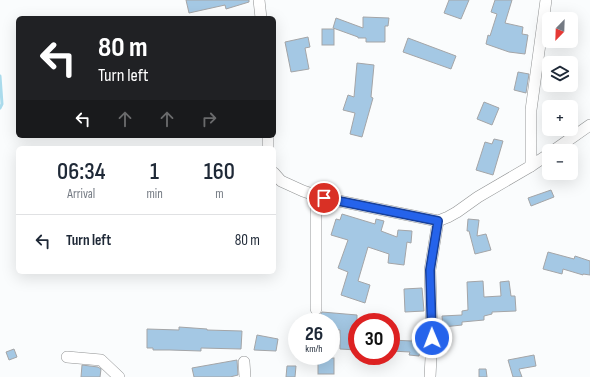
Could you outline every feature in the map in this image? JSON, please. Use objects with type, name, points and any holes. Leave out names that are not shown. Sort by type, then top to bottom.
[{"type":"street","points":[[259,0],[261,16]]},
{"type":"street","points":[[531,166],[531,110],[546,0]]},
{"type":"street","points":[[563,144],[590,125]]},
{"type":"street","points":[[276,175],[281,181],[316,196],[438,221],[453,215],[478,197],[542,159]]},
{"type":"street","points":[[316,196],[316,309]]},
{"type":"street","points":[[430,377],[432,338],[430,270],[438,221]]},
{"type":"street","points":[[67,357],[101,360],[119,377]]},
{"type":"street","points":[[244,362],[245,377]]},
{"type":"building","points":[[186,0],[249,0],[249,2],[226,9],[225,5],[189,13]]},
{"type":"building","points":[[449,0],[469,0],[461,19],[444,13]]},
{"type":"building","points":[[495,0],[512,0],[505,23],[523,27],[522,34],[528,35],[525,54],[509,52],[486,44],[488,35],[490,36],[497,14],[491,12]]},
{"type":"building","points":[[363,17],[389,18],[388,26],[385,26],[385,42],[366,42],[366,38],[358,38],[333,28],[336,18],[363,28]]},
{"type":"building","points":[[322,29],[334,29],[334,45],[322,45]]},
{"type":"building","points":[[308,37],[310,47],[305,48],[309,69],[291,72],[285,42]]},
{"type":"building","points":[[408,38],[456,56],[451,69],[403,52]]},
{"type":"building","points":[[357,63],[374,65],[371,97],[373,98],[362,137],[350,134],[355,113],[343,110],[348,95],[354,97]]},
{"type":"building","points":[[518,72],[529,74],[526,93],[514,90]]},
{"type":"building","points":[[484,102],[499,108],[492,125],[477,119]]},
{"type":"building","points":[[494,139],[503,141],[493,175],[476,170],[485,142],[492,144]]},
{"type":"building","points":[[551,190],[554,197],[531,206],[528,198]]},
{"type":"building","points":[[342,214],[375,224],[376,219],[384,221],[381,231],[397,237],[398,230],[412,231],[411,243],[407,242],[404,265],[388,263],[389,254],[368,247],[358,281],[370,285],[365,303],[341,295],[348,272],[338,268],[348,240],[331,235],[336,219],[340,220]]},
{"type":"building","points":[[468,219],[479,220],[477,236],[486,234],[491,250],[475,254],[469,231],[467,231]]},
{"type":"building","points":[[548,252],[574,259],[575,256],[590,261],[590,275],[583,275],[563,269],[562,274],[543,269]]},
{"type":"building","points":[[483,281],[484,297],[501,296],[500,282],[509,281],[511,296],[515,296],[516,311],[492,312],[492,314],[484,316],[484,320],[462,322],[462,325],[443,327],[442,316],[462,315],[462,311],[468,310],[467,282]]},
{"type":"building","points":[[422,288],[424,311],[405,312],[404,289]]},
{"type":"building","points":[[340,314],[348,314],[348,349],[340,349]]},
{"type":"building","points":[[179,327],[207,330],[242,331],[241,349],[201,348],[201,351],[153,350],[153,348],[147,348],[147,329],[179,330]]},
{"type":"building","points":[[257,335],[278,339],[276,351],[254,350]]},
{"type":"building","points":[[413,335],[423,337],[419,356],[409,355],[410,352],[400,351],[400,340],[412,341]]},
{"type":"building","points":[[14,349],[17,357],[9,360],[6,352]]},
{"type":"building","points":[[534,355],[536,366],[519,369],[522,377],[513,377],[508,360]]},
{"type":"building","points":[[237,360],[238,375],[230,377],[194,377],[192,368]]},
{"type":"building","points":[[82,365],[98,367],[101,369],[100,377],[81,377]]},
{"type":"building","points":[[318,365],[334,365],[334,374],[318,374]]},
{"type":"building","points":[[287,366],[296,366],[295,377],[286,377]]},
{"type":"building","points":[[479,369],[486,369],[487,377],[479,377]]},
{"type":"waterway","points":[[0,76],[2,104],[0,108]]},
{"type":"route","points":[[324,198],[438,221],[430,270],[432,338]]}]
